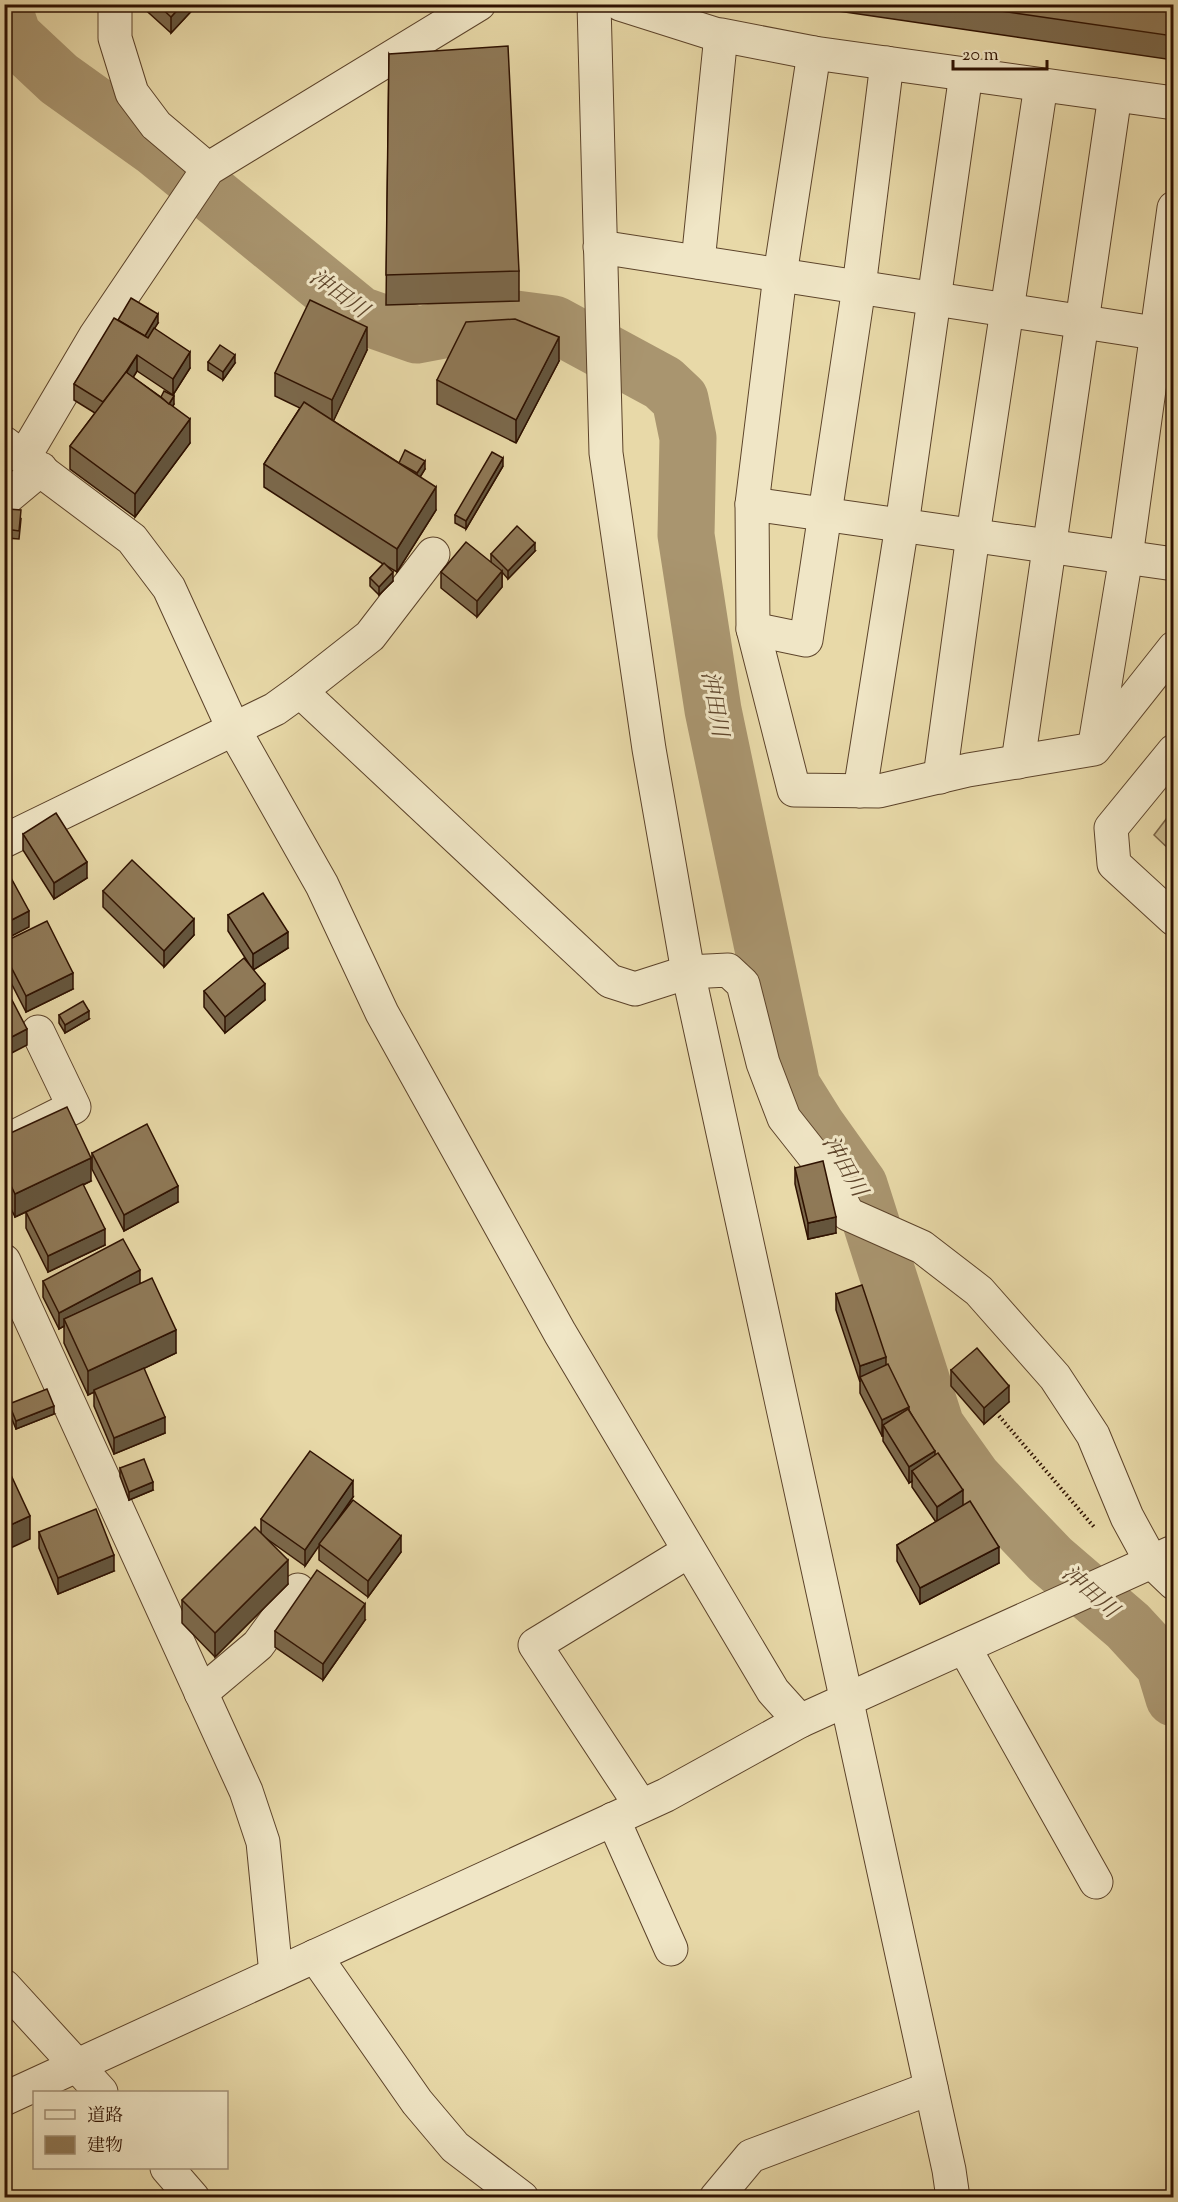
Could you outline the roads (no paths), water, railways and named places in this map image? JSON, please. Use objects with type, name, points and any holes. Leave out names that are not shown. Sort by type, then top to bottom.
[{"type":"street","points":[[115,4],[115,38],[132,93],[156,124],[208,169]]},
{"type":"street","points":[[4,500],[23,456],[96,335],[208,169],[479,4]]},
{"type":"street","points":[[594,4],[606,453],[649,749],[688,972],[848,1700],[949,2170],[953,2198]]},
{"type":"street","points":[[635,7],[721,36],[814,53],[1173,103]]},
{"type":"street","points":[[698,262],[721,36]]},
{"type":"street","points":[[814,53],[780,275],[752,504],[753,629],[794,790],[879,791],[940,777],[1094,749],[1173,648]]},
{"type":"street","points":[[753,629],[806,640],[859,287],[887,63]]},
{"type":"street","points":[[860,791],[902,525],[966,74]]},
{"type":"street","points":[[940,777],[973,535],[1041,85]]},
{"type":"street","points":[[1018,762],[1048,546],[1084,322],[1115,95]]},
{"type":"street","points":[[1094,749],[1166,335],[1173,208]]},
{"type":"street","points":[[600,247],[1166,335]]},
{"type":"street","points":[[23,456],[132,539],[169,588],[233,728],[322,885],[382,1013],[554,1323],[773,1691],[800,1721]]},
{"type":"street","points":[[752,504],[1173,564]]},
{"type":"street","points":[[4,841],[275,709],[370,636],[433,554]]},
{"type":"street","points":[[4,2099],[627,1813],[800,1721],[964,1647],[1158,1566],[1127,1516],[1093,1435],[1055,1377],[979,1291],[922,1247],[848,1214],[825,1170],[784,1118],[763,1063],[743,984],[728,970],[688,972],[635,988],[610,981],[300,691]]},
{"type":"street","points":[[1173,751],[1111,828],[1114,864],[1173,919]]},
{"type":"street","points":[[4,1142],[74,1107],[38,1032]]},
{"type":"street","points":[[4,1261],[246,1791],[263,1842],[276,1974]]},
{"type":"street","points":[[671,1949],[627,1813],[535,1645],[690,1551]]},
{"type":"street","points":[[201,1694],[258,1646],[298,1590]]},
{"type":"street","points":[[964,1647],[1096,1882]]},
{"type":"street","points":[[315,1956],[417,2102],[447,2138],[455,2147],[522,2198]]},
{"type":"street","points":[[4,1986],[100,2091]]},
{"type":"street","points":[[716,2198],[751,2156],[931,2088]]},
{"type":"street","points":[[167,2169],[193,2198]]},
{"type":"waterway","name":"沖田川","points":[[4,9],[13,36],[59,79],[154,147],[360,315],[417,335],[508,318],[554,324],[663,383],[680,399],[688,438],[686,535],[713,710],[792,1086],[859,1185],[936,1426],[973,1478],[1007,1514],[1050,1559],[1128,1626],[1164,1665],[1174,1698]]}]
